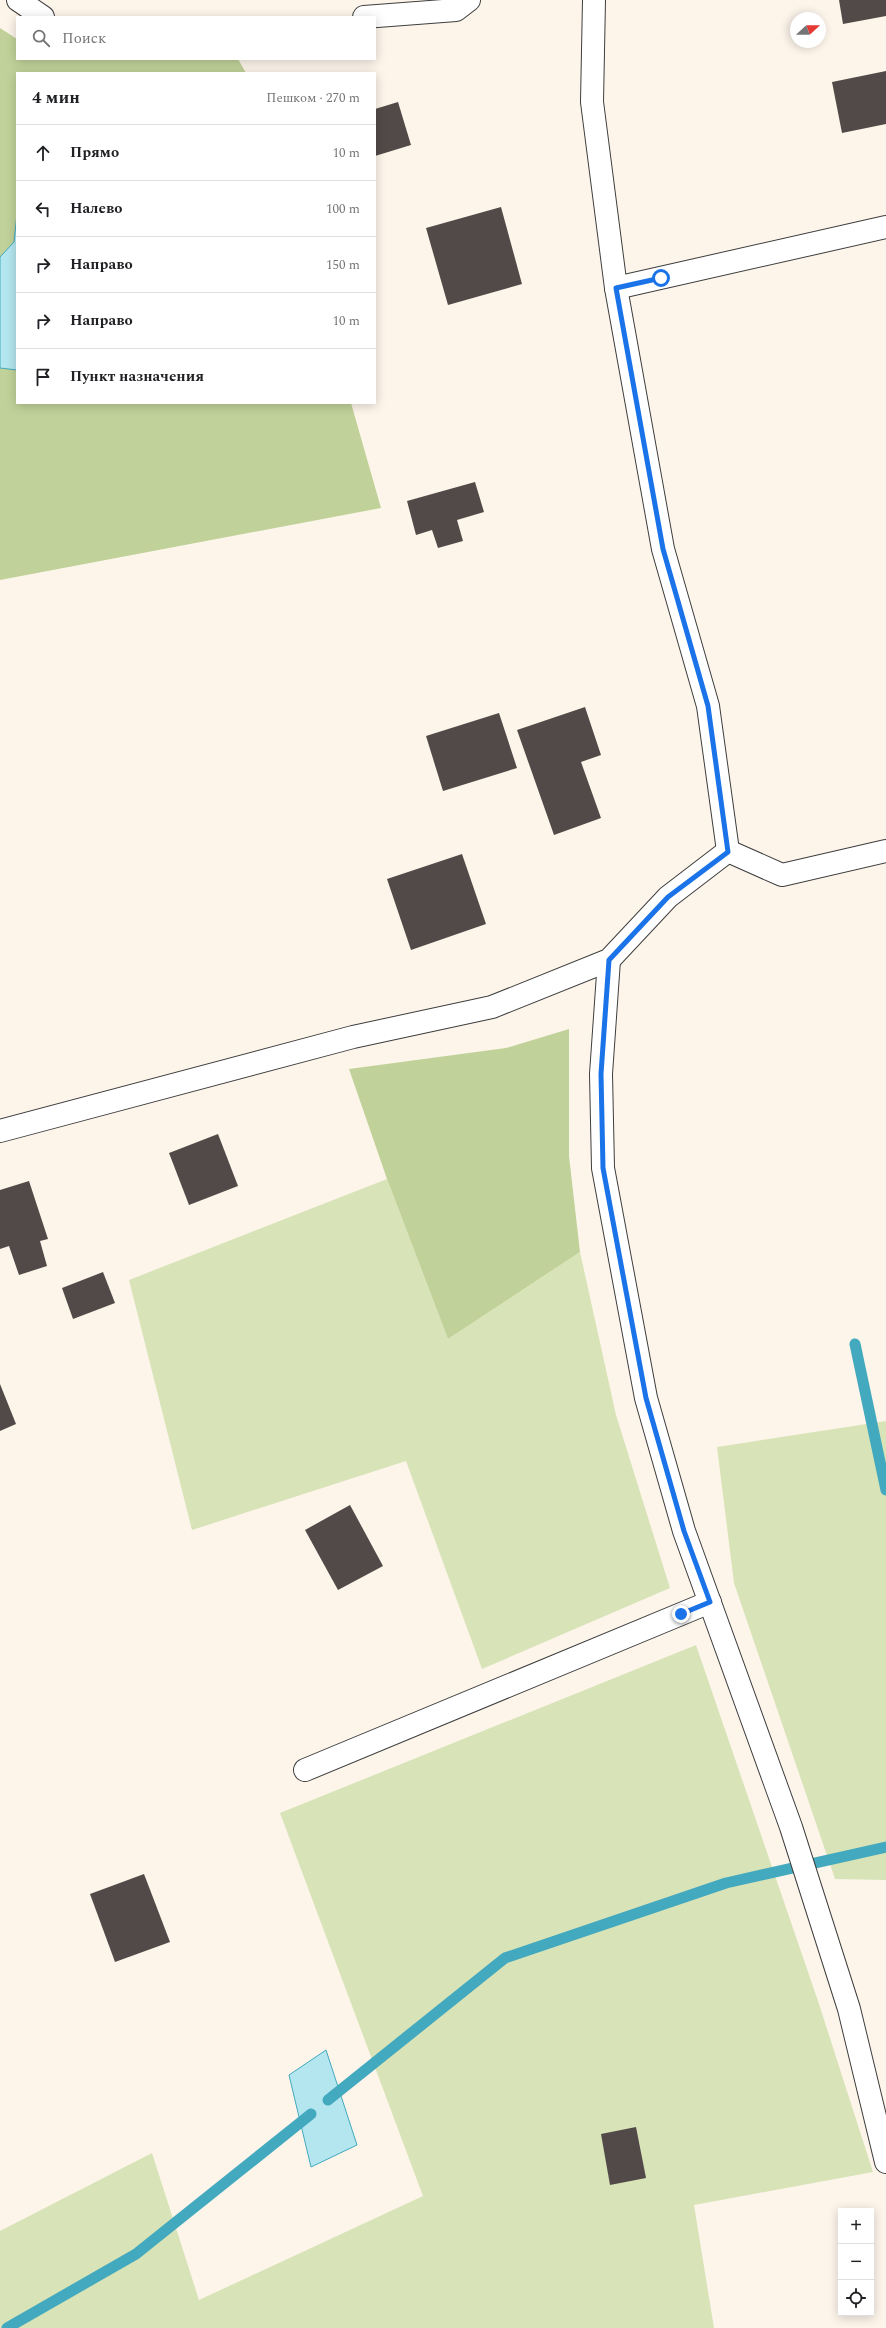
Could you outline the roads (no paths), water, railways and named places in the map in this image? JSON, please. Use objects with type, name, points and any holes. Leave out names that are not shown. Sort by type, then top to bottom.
[{"type":"street","points":[[18,0],[42,16]]},
{"type":"street","points":[[376,16],[456,10],[469,0]]},
{"type":"street","points":[[594,0],[592,102],[616,288],[663,549],[708,706],[728,852]]},
{"type":"street","points":[[616,288],[886,227]]},
{"type":"street","points":[[728,852],[782,875],[886,851]]},
{"type":"street","points":[[0,1130],[353,1037],[492,1007],[609,960],[668,897],[728,852]]},
{"type":"street","points":[[609,960],[601,1074],[603,1168],[646,1398],[684,1531],[791,1827],[849,2009],[886,2162]]},
{"type":"street","points":[[305,1770],[710,1602]]},
{"type":"water","points":[[16,223],[16,370],[0,368],[0,257],[14,242]]},
{"type":"water","points":[[326,2050],[357,2145],[311,2167],[289,2075]]},
{"type":"waterway","points":[[855,1344],[886,1490]]},
{"type":"waterway","points":[[328,2100],[505,1958],[726,1883],[886,1847]]},
{"type":"waterway","points":[[7,2328],[136,2254],[311,2114]]}]
